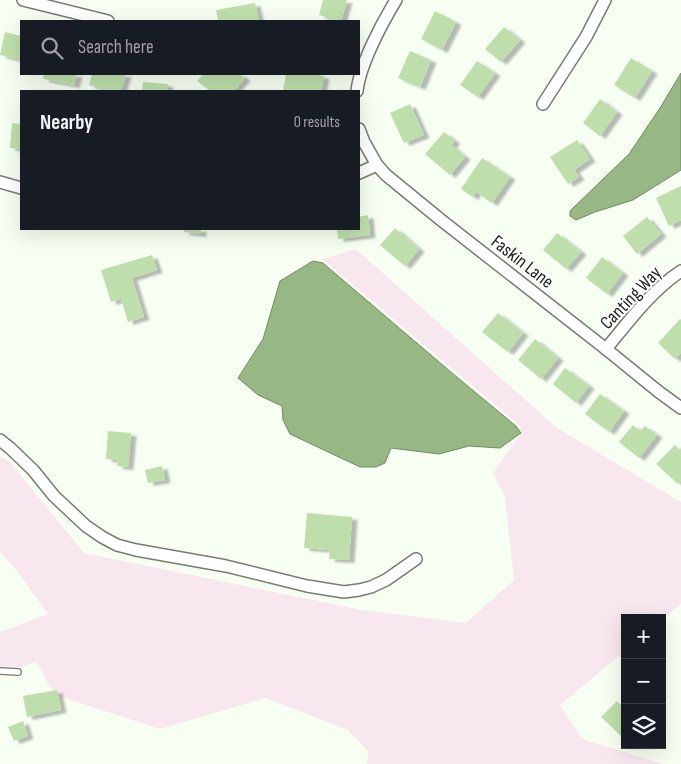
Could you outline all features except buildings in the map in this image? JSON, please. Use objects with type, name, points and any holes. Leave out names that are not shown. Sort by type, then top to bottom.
[{"type":"street","points":[[23,0],[104,20]]},
{"type":"street","points":[[357,90],[362,71],[376,38],[396,0]]},
{"type":"street","points":[[543,104],[586,37],[605,0]]},
{"type":"street","name":"Faskin Lane","points":[[360,132],[377,165],[386,175],[681,408]]},
{"type":"street","points":[[360,173],[377,165]]},
{"type":"street","points":[[0,182],[20,188]]},
{"type":"street","name":"Canting Way","points":[[606,349],[648,299],[681,271]]},
{"type":"street","points":[[0,440],[33,470],[54,496],[86,526],[117,545],[226,566],[307,586],[344,592],[371,587],[386,580],[416,559]]},
{"type":"lane","points":[[0,671],[18,672]]},
{"type":"shaded area","points":[[681,73],[681,170],[633,200],[576,220],[570,216],[570,211],[629,154]]},
{"type":"shaded area","points":[[356,249],[557,428],[681,502],[681,604],[666,617],[666,614],[621,614],[621,654],[560,705],[582,739],[663,764],[367,764],[368,751],[348,730],[265,698],[160,729],[55,695],[36,662],[0,674],[0,632],[48,614],[16,570],[0,552],[0,456],[10,462],[84,553],[362,610],[466,623],[514,580],[505,497],[493,473],[521,433],[520,426],[322,259]]},
{"type":"shaded area","points":[[313,261],[323,263],[516,426],[521,433],[500,448],[469,446],[439,454],[391,448],[385,463],[376,467],[360,467],[290,434],[283,420],[282,406],[258,395],[238,378],[263,339],[280,281]]}]
